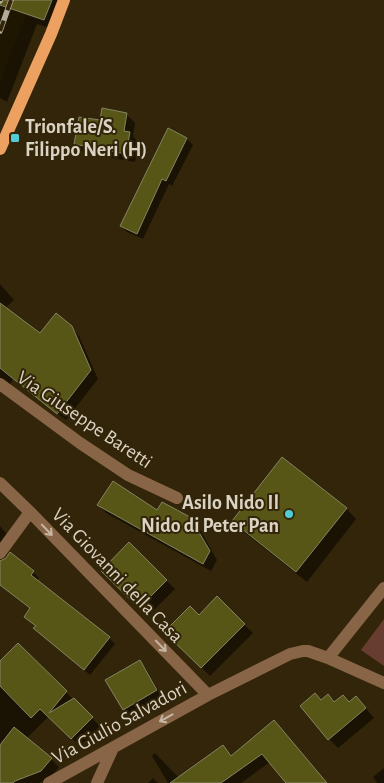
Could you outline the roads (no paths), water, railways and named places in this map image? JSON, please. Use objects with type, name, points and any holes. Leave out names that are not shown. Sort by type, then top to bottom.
[{"type":"main road","points":[[0,149],[64,0]]},
{"type":"street","name":"Via Giuseppe Baretti","points":[[0,384],[80,443],[128,475],[177,498]]},
{"type":"street","name":"Via Giovanni della Casa","points":[[0,483],[208,694]]},
{"type":"street","points":[[0,553],[30,512]]},
{"type":"street","points":[[328,658],[384,588]]},
{"type":"street","name":"Via Giulio Salvadori","points":[[49,783],[208,694],[290,654],[303,650],[328,658],[384,683]]},
{"type":"street","points":[[97,783],[113,748]]},
{"type":"railway","points":[[0,31],[11,0]]},
{"type":"place","name":"Trionfale/S. Filippo Neri (H)","points":[[15,138]]},
{"type":"place","name":"Asilo Nido Il Nido di Peter Pan","points":[[289,514]]}]
